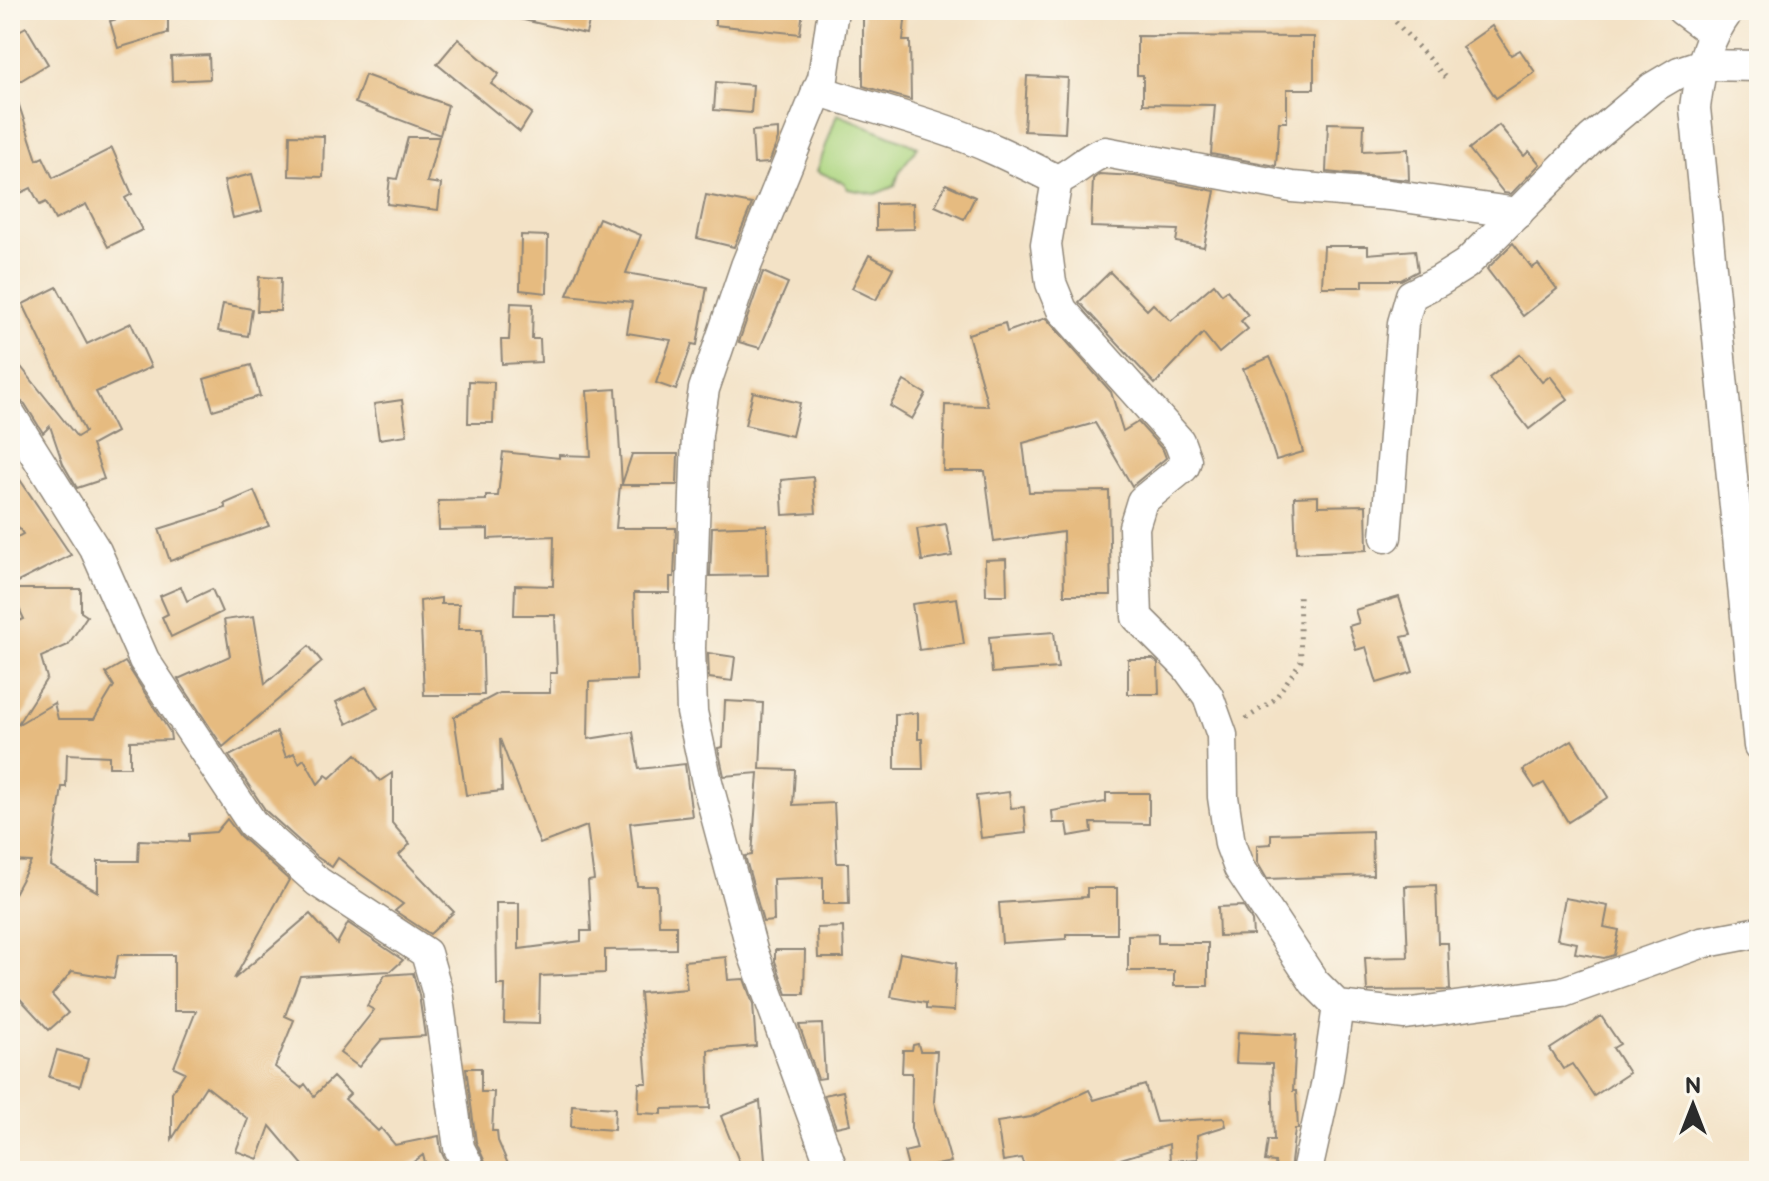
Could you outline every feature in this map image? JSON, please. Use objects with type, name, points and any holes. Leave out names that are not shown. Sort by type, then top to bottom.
[{"type":"street","points":[[833,10],[823,78],[746,266],[704,389],[697,434],[690,676],[692,712],[707,782],[752,950],[833,1171]]},
{"type":"street","points":[[1682,10],[1721,21],[1700,65],[1695,108],[1759,746]]},
{"type":"street","points":[[1386,537],[1403,323],[1409,298],[1414,292],[1466,264],[1591,139],[1652,88],[1679,72],[1700,65],[1759,66]]},
{"type":"street","points":[[817,90],[942,129],[999,151],[1057,180],[1105,152],[1292,187],[1389,195],[1518,213]]},
{"type":"street","points":[[1057,180],[1046,244],[1051,283],[1062,310],[1179,441],[1186,460],[1184,467],[1142,501],[1137,515],[1134,527],[1137,617],[1186,666],[1208,696],[1222,735],[1223,797],[1230,844],[1239,868],[1314,982],[1338,1006],[1405,1014],[1563,992],[1701,943],[1759,932]]},
{"type":"street","points":[[10,414],[96,551],[144,660],[252,823],[318,882],[426,953],[437,991],[459,1148],[471,1171]]},
{"type":"street","points":[[1307,1171],[1327,1081],[1338,1006]]},
{"type":"path","points":[[1385,10],[1445,77]]},
{"type":"path","points":[[1222,735],[1275,699],[1301,661],[1299,591]]},
{"type":"green space","points":[[837,114],[918,147],[900,170],[895,186],[875,194],[848,189],[844,183],[817,171]]},
{"type":"building","points":[[147,10],[168,10],[168,33],[118,48],[110,21]]},
{"type":"building","points":[[520,10],[592,10],[586,34],[519,19]]},
{"type":"building","points":[[715,10],[803,10],[800,34],[715,25]]},
{"type":"building","points":[[863,10],[906,10],[903,41],[910,41],[911,100],[863,86]]},
{"type":"building","points":[[1492,26],[1511,55],[1520,50],[1535,72],[1496,98],[1462,47]]},
{"type":"building","points":[[26,27],[48,64],[10,87],[10,36]]},
{"type":"building","points":[[1137,36],[1314,37],[1314,89],[1287,89],[1287,122],[1279,122],[1276,166],[1211,154],[1215,105],[1143,104],[1143,75],[1137,75]]},
{"type":"building","points":[[458,39],[499,74],[491,84],[532,113],[520,132],[437,64]]},
{"type":"building","points":[[209,55],[210,79],[172,81],[171,57]]},
{"type":"building","points":[[365,75],[448,105],[440,135],[355,103]]},
{"type":"building","points":[[1027,76],[1068,78],[1065,133],[1024,131]]},
{"type":"building","points":[[716,82],[753,85],[751,113],[714,110]]},
{"type":"building","points":[[14,90],[37,160],[43,157],[53,178],[112,148],[132,194],[125,198],[142,230],[108,247],[86,204],[55,220],[46,202],[40,205],[31,188],[10,198],[10,91]]},
{"type":"building","points":[[1328,123],[1364,124],[1363,151],[1408,149],[1409,180],[1326,172]]},
{"type":"building","points":[[1499,125],[1524,156],[1529,151],[1540,164],[1511,194],[1504,193],[1469,149]]},
{"type":"building","points":[[778,129],[778,139],[769,163],[754,164],[752,131]]},
{"type":"building","points":[[290,135],[324,136],[323,177],[289,176]]},
{"type":"building","points":[[408,137],[439,137],[427,182],[441,184],[438,210],[387,204],[390,178],[397,179]]},
{"type":"building","points":[[252,174],[262,211],[233,218],[224,181]]},
{"type":"building","points":[[1099,174],[1135,176],[1215,191],[1204,247],[1176,242],[1178,230],[1091,227],[1093,179]]},
{"type":"building","points":[[946,184],[975,197],[964,219],[935,206]]},
{"type":"building","points":[[706,195],[752,204],[734,247],[697,238]]},
{"type":"building","points":[[913,203],[914,229],[876,230],[876,204]]},
{"type":"building","points":[[599,218],[641,235],[626,273],[707,287],[697,345],[692,344],[676,390],[656,383],[671,340],[627,333],[632,302],[567,295]]},
{"type":"building","points":[[521,235],[548,236],[547,293],[520,290]]},
{"type":"building","points":[[1513,243],[1532,268],[1538,264],[1557,289],[1523,316],[1487,269]]},
{"type":"building","points":[[1324,246],[1368,246],[1368,254],[1415,250],[1418,271],[1401,280],[1363,280],[1363,287],[1322,287]]},
{"type":"building","points":[[869,255],[893,268],[876,300],[852,288]]},
{"type":"building","points":[[763,272],[788,283],[760,348],[739,342]]},
{"type":"building","points":[[1110,272],[1147,310],[1153,304],[1171,321],[1214,284],[1222,294],[1227,290],[1248,315],[1241,321],[1248,329],[1219,353],[1203,333],[1155,384],[1079,302]]},
{"type":"building","points":[[259,277],[281,278],[280,311],[257,311]]},
{"type":"building","points":[[57,287],[87,344],[131,323],[151,367],[96,392],[116,432],[92,445],[104,479],[77,488],[63,464],[50,426],[43,433],[25,404],[10,394],[10,353],[77,437],[85,432],[23,304]]},
{"type":"building","points":[[511,303],[533,304],[532,339],[540,339],[541,362],[502,364],[501,340],[509,340]]},
{"type":"building","points":[[223,304],[252,309],[248,336],[218,331]]},
{"type":"building","points":[[1046,318],[1111,392],[1123,431],[1138,422],[1163,450],[1166,458],[1132,486],[1095,423],[1023,443],[1029,492],[1109,491],[1111,595],[1064,595],[1063,532],[994,542],[985,471],[943,471],[945,405],[988,406],[968,334],[1005,323],[1007,332]]},
{"type":"building","points":[[1520,354],[1542,382],[1550,376],[1568,399],[1529,429],[1489,378]]},
{"type":"building","points":[[1270,357],[1286,391],[1303,452],[1276,460],[1257,400],[1243,369]]},
{"type":"building","points":[[251,365],[260,396],[213,410],[204,379]]},
{"type":"building","points":[[469,381],[494,382],[493,423],[468,423]]},
{"type":"building","points":[[904,381],[926,394],[912,419],[890,406]]},
{"type":"building","points":[[616,389],[622,484],[632,454],[678,454],[677,485],[620,485],[616,528],[676,528],[674,577],[670,577],[670,593],[634,593],[637,680],[589,682],[588,739],[633,732],[639,769],[685,764],[692,816],[630,823],[637,886],[657,886],[659,925],[676,925],[676,949],[605,950],[605,973],[540,976],[539,1024],[504,1023],[505,985],[497,985],[496,903],[519,903],[519,949],[581,941],[581,931],[591,931],[588,881],[594,880],[587,826],[540,844],[500,739],[502,791],[466,795],[454,717],[499,693],[550,693],[550,673],[557,673],[555,615],[514,615],[515,585],[553,586],[554,536],[488,539],[488,529],[439,530],[438,501],[486,500],[486,496],[498,496],[503,452],[559,458],[559,455],[591,456],[587,391]]},
{"type":"building","points":[[753,392],[800,403],[792,436],[745,425]]},
{"type":"building","points":[[402,400],[407,435],[379,439],[374,404]]},
{"type":"building","points":[[10,465],[71,555],[10,586],[10,541],[23,534],[10,515]]},
{"type":"building","points":[[813,477],[816,513],[783,515],[781,480]]},
{"type":"building","points":[[254,491],[269,526],[170,561],[159,529],[226,508],[224,504]]},
{"type":"building","points":[[1318,496],[1318,506],[1366,505],[1367,550],[1296,553],[1294,497]]},
{"type":"building","points":[[946,524],[952,556],[922,561],[917,529]]},
{"type":"building","points":[[767,525],[768,575],[710,576],[712,527]]},
{"type":"building","points":[[1006,559],[1007,595],[986,595],[985,560]]},
{"type":"building","points":[[181,587],[187,601],[212,589],[222,612],[171,637],[162,617],[168,614],[160,596]]},
{"type":"building","points":[[10,589],[81,589],[81,612],[87,616],[68,645],[41,657],[47,678],[17,725],[54,703],[58,719],[94,719],[114,686],[106,673],[125,662],[170,732],[171,740],[130,741],[130,767],[109,767],[109,756],[67,754],[66,787],[62,787],[51,866],[98,892],[98,861],[138,861],[139,840],[189,842],[189,834],[216,832],[227,819],[240,836],[289,880],[234,979],[310,914],[337,944],[348,923],[403,960],[391,971],[300,976],[285,1016],[294,1020],[275,1067],[301,1088],[305,1084],[314,1096],[333,1077],[350,1094],[345,1099],[378,1131],[381,1128],[395,1145],[439,1136],[448,1166],[427,1170],[423,1155],[401,1171],[308,1171],[270,1126],[258,1159],[236,1151],[248,1119],[206,1086],[172,1139],[172,1092],[185,1072],[174,1067],[196,1011],[174,1011],[174,955],[118,955],[114,978],[72,971],[52,995],[68,1013],[49,1030],[10,988],[10,901],[31,862],[10,861],[10,625],[24,619]]},
{"type":"building","points":[[1399,597],[1411,635],[1402,637],[1413,672],[1377,683],[1366,647],[1356,650],[1349,626],[1359,623],[1355,610]]},
{"type":"building","points":[[441,598],[441,604],[459,604],[458,629],[482,629],[484,695],[424,695],[420,601]]},
{"type":"building","points":[[957,598],[964,644],[919,650],[912,604]]},
{"type":"building","points":[[254,616],[265,684],[309,646],[322,662],[223,747],[178,679],[230,656],[224,620]]},
{"type":"building","points":[[1054,632],[1058,668],[992,673],[989,637]]},
{"type":"building","points":[[708,653],[735,657],[732,681],[709,678]]},
{"type":"building","points":[[1128,659],[1153,659],[1158,663],[1159,694],[1128,694]]},
{"type":"building","points":[[366,687],[378,708],[347,724],[336,702]]},
{"type":"building","points":[[725,701],[763,703],[760,769],[795,770],[793,805],[834,803],[837,863],[848,863],[849,904],[823,904],[823,877],[773,879],[774,921],[763,922],[745,856],[752,855],[758,773],[724,776],[718,748],[723,747]]},
{"type":"building","points":[[918,713],[923,769],[895,769],[895,714]]},
{"type":"building","points":[[277,732],[286,757],[294,753],[299,763],[304,759],[318,784],[326,775],[330,778],[356,754],[380,781],[392,773],[392,823],[410,844],[399,855],[454,912],[430,934],[395,911],[403,904],[338,858],[332,867],[317,857],[266,811],[229,756]]},
{"type":"building","points":[[1572,740],[1608,797],[1568,822],[1544,783],[1535,788],[1523,770]]},
{"type":"building","points":[[1009,792],[1011,808],[1024,807],[1026,833],[981,838],[976,796]]},
{"type":"building","points":[[1106,793],[1149,793],[1149,824],[1091,823],[1092,832],[1069,836],[1067,823],[1053,823],[1052,811],[1106,802]]},
{"type":"building","points":[[1372,831],[1373,875],[1267,879],[1257,862],[1257,845],[1271,844],[1271,834]]},
{"type":"building","points":[[1436,885],[1438,943],[1448,943],[1450,990],[1367,991],[1365,958],[1408,957],[1405,886]]},
{"type":"building","points":[[1087,888],[1117,888],[1117,934],[1066,934],[1066,939],[1002,943],[999,903],[1087,897]]},
{"type":"building","points":[[1565,898],[1608,906],[1604,927],[1619,930],[1614,955],[1604,958],[1575,953],[1577,943],[1557,939]]},
{"type":"building","points":[[1243,906],[1252,921],[1253,935],[1219,936],[1218,907]]},
{"type":"building","points":[[843,927],[844,958],[818,958],[817,928]]},
{"type":"building","points":[[1158,934],[1158,943],[1208,943],[1208,986],[1174,986],[1174,971],[1128,971],[1128,935]]},
{"type":"building","points":[[775,950],[805,950],[804,994],[787,994],[775,961]]},
{"type":"building","points":[[900,953],[956,963],[954,1011],[926,1009],[926,1003],[891,997]]},
{"type":"building","points":[[726,957],[728,980],[744,979],[753,1004],[756,1046],[708,1050],[710,1108],[662,1109],[662,1114],[638,1113],[639,1083],[647,1083],[640,993],[687,989],[684,961]]},
{"type":"building","points":[[413,973],[425,1036],[382,1039],[359,1067],[340,1053],[374,1010],[367,1006],[385,975]]},
{"type":"building","points":[[1601,1016],[1620,1044],[1613,1048],[1629,1073],[1594,1096],[1572,1064],[1563,1069],[1550,1049]]},
{"type":"building","points":[[822,1024],[825,1078],[818,1079],[799,1025]]},
{"type":"building","points":[[1238,1032],[1296,1035],[1293,1091],[1296,1091],[1298,1129],[1295,1129],[1290,1171],[1276,1171],[1275,1162],[1265,1161],[1268,1140],[1274,1140],[1272,1064],[1236,1063]]},
{"type":"building","points":[[918,1044],[920,1051],[937,1051],[934,1102],[951,1162],[909,1171],[904,1152],[917,1149],[911,1128],[912,1073],[902,1073],[903,1050],[912,1050],[913,1045]]},
{"type":"building","points":[[57,1050],[88,1059],[80,1086],[49,1077]]},
{"type":"building","points":[[466,1068],[481,1068],[481,1092],[494,1092],[492,1131],[497,1131],[511,1171],[489,1171],[476,1142]]},
{"type":"building","points":[[1145,1085],[1156,1122],[1224,1118],[1226,1126],[1197,1135],[1198,1159],[1170,1161],[1169,1144],[1121,1159],[1126,1171],[1026,1171],[1021,1158],[1003,1161],[997,1122],[1031,1117],[1089,1090],[1094,1100]]},
{"type":"building","points":[[843,1091],[850,1124],[836,1127],[824,1095]]},
{"type":"building","points":[[760,1101],[766,1171],[743,1171],[721,1116]]},
{"type":"building","points":[[572,1105],[615,1108],[614,1130],[571,1127]]}]
